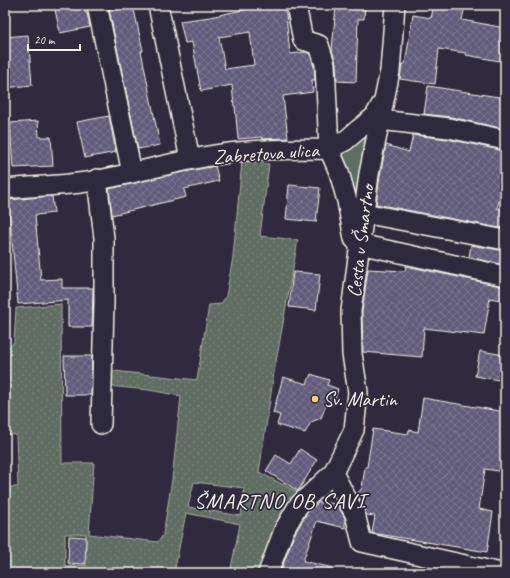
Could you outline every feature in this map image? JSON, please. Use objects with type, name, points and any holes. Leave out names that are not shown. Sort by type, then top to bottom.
[{"type":"street","points":[[97,5],[132,173]]},
{"type":"street","name":"Zabretova ulica","points":[[158,5],[190,159]]},
{"type":"street","name":"Zabretova ulica","points":[[5,189],[97,180],[190,159],[230,153],[258,150],[329,149],[325,64],[320,45],[303,40],[296,5]]},
{"type":"street","name":"Cesta v Šmartno","points":[[268,573],[284,530],[298,506],[333,473],[354,430],[358,392],[352,354],[351,311],[369,174],[390,71],[395,5]]},
{"type":"street","points":[[385,98],[375,116],[345,141],[329,149],[339,172],[358,250],[505,276]]},
{"type":"street","points":[[380,120],[449,128],[505,140]]},
{"type":"street","points":[[97,180],[104,238],[101,424]]},
{"type":"street","points":[[363,213],[505,240]]},
{"type":"street","points":[[333,473],[355,514],[362,542],[502,573]]},
{"type":"green space","points":[[366,133],[354,201],[339,152]]},
{"type":"green space","points":[[242,161],[269,164],[260,236],[298,240],[274,373],[259,472],[301,494],[260,573],[230,573],[240,524],[186,513],[174,573],[5,573],[5,484],[10,487],[18,487],[16,435],[5,434],[5,351],[14,342],[16,308],[61,304],[62,463],[94,463],[89,534],[158,542],[163,535],[172,480],[181,396],[149,390],[108,386],[105,370],[197,380],[209,305],[221,304],[226,296],[233,257]],"holes":[[[194,482],[244,488],[241,516],[188,507]],[[65,534],[86,534],[86,565],[65,566]]]},
{"type":"building","points":[[54,5],[84,5],[90,27],[60,33]]},
{"type":"building","points":[[133,5],[160,145],[138,149],[109,9]]},
{"type":"building","points":[[247,5],[285,5],[290,54],[306,52],[310,54],[314,66],[315,80],[312,80],[313,92],[283,96],[288,138],[262,139],[262,137],[238,139],[232,85],[201,91],[192,42],[185,43],[180,21],[210,17],[247,9]],"holes":[[[250,32],[254,65],[225,69],[219,37]]]},
{"type":"building","points":[[336,5],[365,5],[364,19],[358,19],[356,82],[337,81],[336,63],[332,50]]},
{"type":"building","points":[[434,5],[465,5],[462,20],[505,28],[505,62],[466,55],[466,53],[439,49],[435,84],[400,79],[402,64],[405,64],[413,15],[431,18]]},
{"type":"building","points":[[28,35],[32,85],[5,88],[5,37]]},
{"type":"building","points":[[428,86],[505,98],[505,129],[451,117],[424,114]]},
{"type":"building","points":[[109,116],[116,152],[85,158],[77,122]]},
{"type":"building","points":[[38,121],[39,137],[51,137],[53,166],[13,168],[10,123]]},
{"type":"building","points":[[413,135],[447,139],[505,151],[505,180],[497,208],[505,210],[505,229],[376,204],[386,145],[409,152]]},
{"type":"building","points":[[215,166],[219,181],[184,189],[186,197],[112,215],[109,189]]},
{"type":"building","points":[[289,185],[320,188],[316,222],[286,219]]},
{"type":"building","points":[[52,196],[54,213],[35,215],[41,280],[62,279],[62,288],[93,288],[92,327],[68,327],[68,300],[18,304],[8,200]]},
{"type":"building","points":[[471,245],[505,251],[505,265],[469,257]]},
{"type":"building","points":[[406,266],[505,287],[505,301],[490,298],[484,335],[424,328],[422,357],[363,352],[362,312],[368,269],[405,271]]},
{"type":"building","points":[[293,272],[320,274],[316,310],[289,307]]},
{"type":"building","points":[[480,351],[505,355],[505,381],[475,376]]},
{"type":"building","points":[[64,356],[92,356],[91,395],[65,395]]},
{"type":"building","points":[[311,374],[329,380],[327,385],[338,389],[333,405],[327,403],[321,418],[311,422],[305,433],[277,425],[280,415],[273,413],[283,377],[307,384]]},
{"type":"building","points":[[423,398],[505,412],[505,472],[485,469],[479,509],[493,512],[487,552],[372,533],[375,516],[366,515],[365,509],[357,494],[362,488],[373,429],[408,434],[409,430],[418,432]]},
{"type":"building","points":[[300,449],[317,460],[298,491],[266,471],[276,455],[291,464]]},
{"type":"building","points":[[319,502],[337,504],[345,518],[345,528],[317,521],[303,561],[333,568],[332,573],[280,573],[294,535],[307,513]]},
{"type":"building","points":[[69,536],[86,537],[85,564],[68,563]]},
{"type":"place","name":"Sv. Martin","points":[[315,399]]},
{"type":"district","name":"ŠMARTNO OB SAVI","points":[[280,500]]}]
